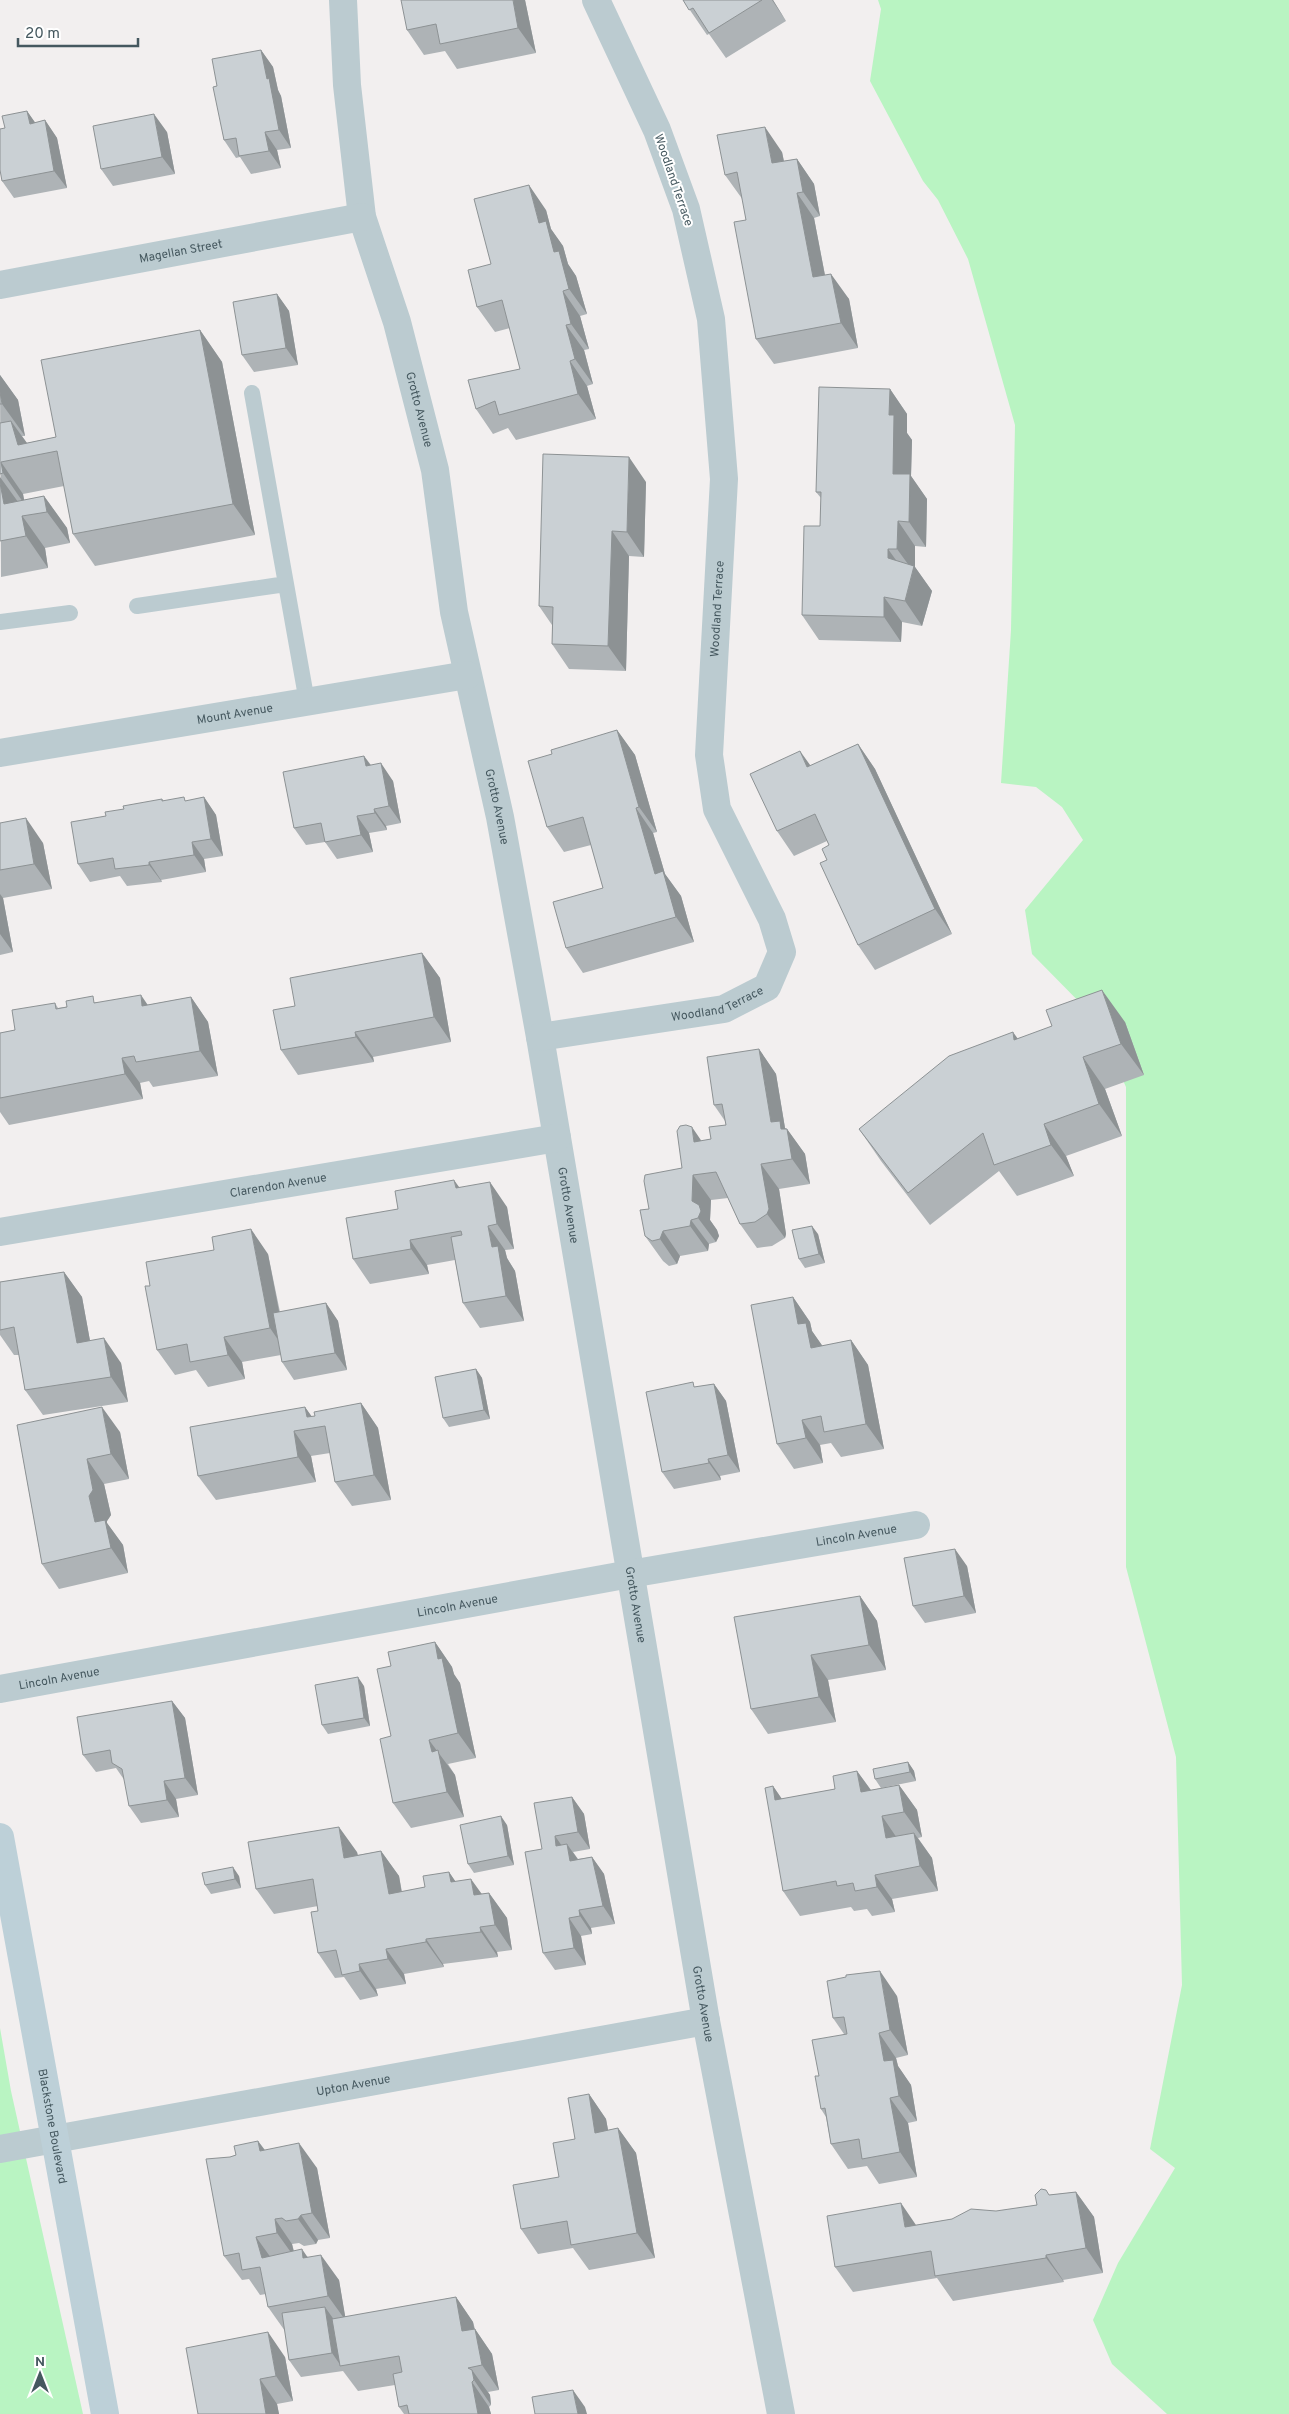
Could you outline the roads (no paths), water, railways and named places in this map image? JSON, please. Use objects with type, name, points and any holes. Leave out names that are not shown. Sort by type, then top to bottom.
[{"type":"main road","name":"Blackstone Boulevard","points":[[0,1837],[105,2414]]},
{"type":"street","name":"Grotto Avenue","points":[[343,0],[347,85],[362,217],[397,322],[435,470],[454,612],[500,817],[540,1037],[706,2021],[781,2414]]},
{"type":"street","name":"Woodland Terrace","points":[[540,1037],[724,1009],[767,987],[782,952],[772,919],[717,809],[709,755],[724,479],[711,319],[686,209],[657,130],[596,0]]},
{"type":"street","name":"Magellan Street","points":[[0,285],[362,217]]},
{"type":"street","name":"Mount Avenue","points":[[0,753],[467,675]]},
{"type":"street","name":"Clarendon Avenue","points":[[0,1232],[557,1138]]},
{"type":"street","name":"Lincoln Avenue","points":[[0,1689],[630,1574],[916,1525]]},
{"type":"street","name":"Upton Avenue","points":[[0,2149],[706,2021]]},
{"type":"lane","points":[[252,393],[308,702]]},
{"type":"lane","points":[[137,606],[286,584]]},
{"type":"lane","points":[[0,622],[70,613]]}]
